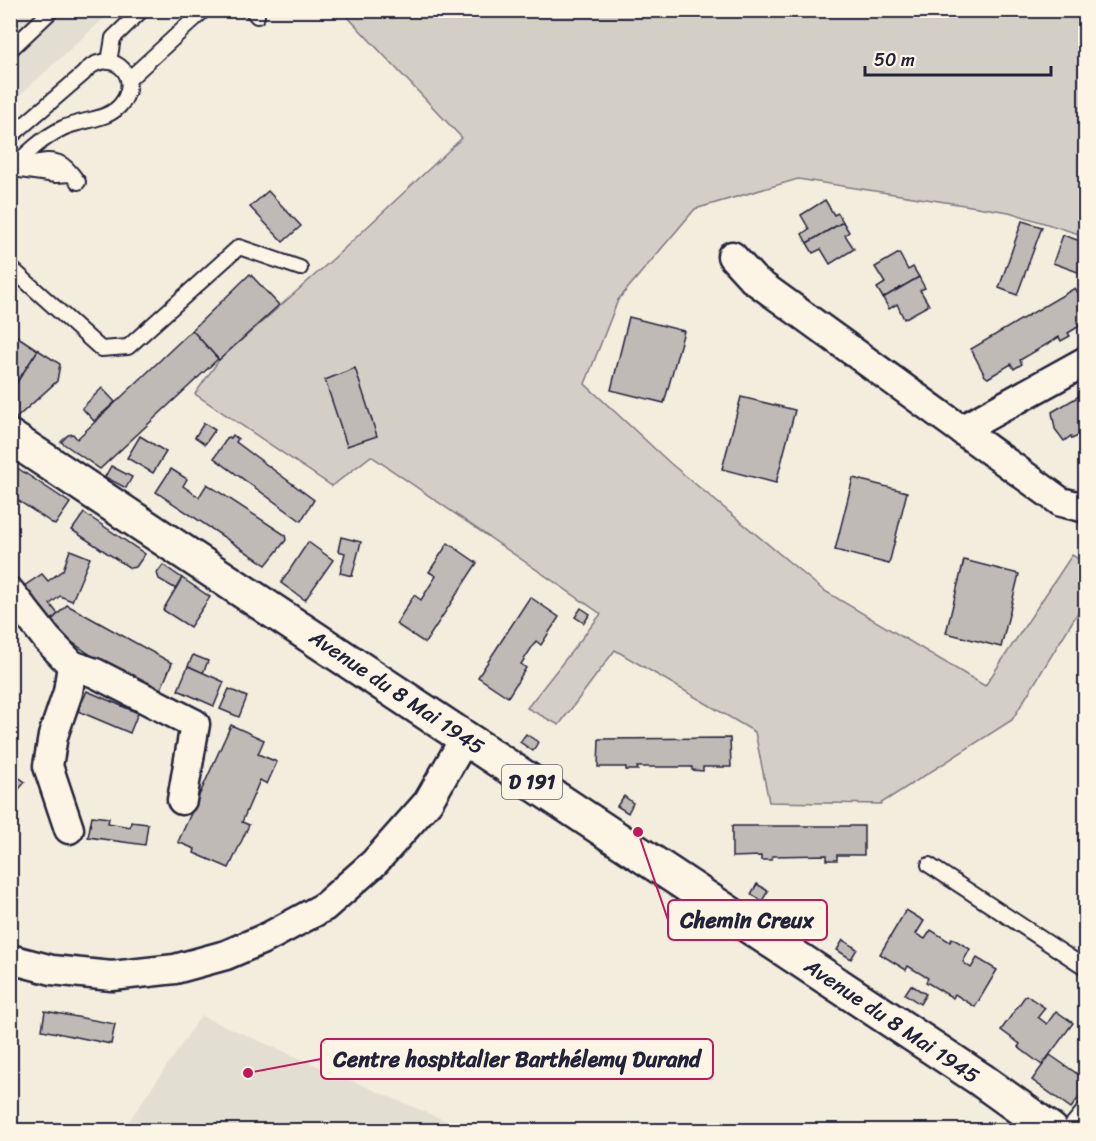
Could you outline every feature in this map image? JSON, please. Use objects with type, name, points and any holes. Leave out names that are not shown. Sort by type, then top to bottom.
[{"type":"main road","name":"Avenue du 8 Mai 1945","points":[[10,437],[980,1079],[1051,1131]]},
{"type":"street","points":[[732,256],[753,279],[1061,502],[1086,508]]},
{"type":"street","points":[[963,429],[1086,361]]},
{"type":"street","points":[[10,592],[47,639],[72,665],[95,673],[195,724],[182,800]]},
{"type":"street","points":[[69,829],[48,766],[53,736],[68,692],[72,665]]},
{"type":"street","points":[[10,959],[52,970],[112,976],[175,969],[226,955],[268,938],[324,907],[374,863],[428,802],[465,738]]},
{"type":"lane","points":[[108,62],[113,38],[142,10]]},
{"type":"lane","points":[[129,79],[204,10]]},
{"type":"lane","points":[[10,50],[49,13]]},
{"type":"lane","points":[[10,137],[90,66],[98,62],[117,64],[129,79],[129,93],[113,113],[63,128],[22,156],[12,170]]},
{"type":"lane","points":[[12,170],[38,162],[57,162],[65,166],[74,178]]},
{"type":"lane","points":[[10,267],[101,349],[128,347],[239,248],[300,268]]},
{"type":"lane","points":[[929,865],[1086,968]]},
{"type":"lane","points":[[1068,1131],[1086,1108]]},
{"type":"shaded area","points":[[11,11],[112,11],[11,103]]},
{"type":"shaded area","points":[[342,11],[1085,11],[1085,236],[1009,212],[798,179],[695,209],[618,300],[585,384],[670,463],[823,590],[985,686],[1072,555],[1085,563],[1085,601],[1012,720],[880,804],[769,802],[755,732],[615,650],[559,725],[527,708],[601,614],[371,456],[332,486],[195,394],[219,360],[333,259],[462,138]]},
{"type":"shaded area","points":[[201,1016],[467,1130],[123,1130]]},
{"type":"building","points":[[268,191],[301,226],[283,242],[250,207]]},
{"type":"building","points":[[825,200],[834,215],[838,213],[843,222],[807,243],[802,234],[809,229],[801,215]]},
{"type":"building","points":[[1022,221],[1042,227],[1017,295],[999,288]]},
{"type":"building","points":[[843,222],[849,232],[845,235],[854,249],[830,264],[821,249],[813,253],[807,243]]},
{"type":"building","points":[[1063,235],[1086,243],[1086,275],[1053,263]]},
{"type":"building","points":[[899,253],[908,270],[913,267],[919,277],[883,298],[877,288],[885,283],[875,267]]},
{"type":"building","points":[[250,274],[279,305],[219,360],[192,330]]},
{"type":"building","points":[[919,277],[925,288],[920,290],[929,305],[904,319],[897,304],[889,309],[883,298]]},
{"type":"building","points":[[1075,288],[1086,305],[1086,322],[1068,333],[1070,336],[1061,341],[1059,337],[1020,360],[1022,364],[1014,369],[1011,364],[988,378],[985,376],[971,349]]},
{"type":"building","points":[[629,317],[684,331],[664,403],[611,390]]},
{"type":"building","points":[[192,330],[218,359],[100,469],[61,442],[68,435],[73,434],[77,439]]},
{"type":"building","points":[[12,333],[38,350],[10,393],[10,335]]},
{"type":"building","points":[[38,350],[60,364],[57,381],[13,421],[10,419],[10,393]]},
{"type":"building","points":[[355,368],[377,436],[347,446],[325,380]]},
{"type":"building","points":[[102,388],[115,402],[94,421],[82,408]]},
{"type":"building","points":[[1086,392],[1086,432],[1072,439],[1071,436],[1064,441],[1055,429],[1052,412]]},
{"type":"building","points":[[741,397],[795,410],[776,483],[722,469]]},
{"type":"building","points":[[204,423],[215,430],[205,444],[195,437]]},
{"type":"building","points":[[233,435],[238,439],[236,442],[314,500],[301,521],[214,458],[228,437],[231,438]]},
{"type":"building","points":[[140,436],[166,452],[153,473],[127,458]]},
{"type":"building","points":[[13,465],[70,503],[55,525],[10,495],[10,469]]},
{"type":"building","points":[[111,466],[132,477],[126,488],[105,477]]},
{"type":"building","points":[[171,469],[187,479],[183,486],[199,497],[207,484],[285,535],[286,540],[266,565],[156,492]]},
{"type":"building","points":[[853,478],[907,492],[889,564],[835,550]]},
{"type":"building","points":[[84,513],[145,554],[136,567],[130,568],[72,530]]},
{"type":"building","points":[[341,537],[361,542],[352,576],[340,573],[345,553],[338,551]]},
{"type":"building","points":[[308,542],[333,560],[305,600],[281,583]]},
{"type":"building","points":[[448,543],[477,563],[425,643],[396,624],[414,595],[421,600],[436,576],[429,572]]},
{"type":"building","points":[[70,550],[90,558],[72,601],[60,596],[50,604],[58,614],[47,625],[21,588],[42,574],[48,581],[63,570]]},
{"type":"building","points":[[964,560],[1019,574],[1001,647],[946,633]]},
{"type":"building","points":[[163,565],[182,578],[176,589],[159,579],[157,573]]},
{"type":"building","points":[[182,578],[210,597],[190,627],[163,610]]},
{"type":"building","points":[[530,597],[559,617],[541,645],[536,641],[521,664],[526,668],[508,697],[478,677]]},
{"type":"building","points":[[67,605],[172,663],[161,689],[101,662],[47,625]]},
{"type":"building","points":[[581,608],[590,614],[584,623],[575,617]]},
{"type":"building","points":[[193,655],[208,661],[203,673],[188,666]]},
{"type":"building","points":[[188,666],[224,682],[214,706],[178,690]]},
{"type":"building","points":[[229,689],[247,697],[239,717],[220,709]]},
{"type":"building","points":[[87,691],[138,713],[130,733],[78,711]]},
{"type":"building","points":[[231,725],[264,740],[258,754],[277,762],[267,784],[260,780],[242,822],[249,825],[229,868],[194,853],[195,849],[178,842]]},
{"type":"building","points":[[526,734],[538,742],[533,751],[520,742]]},
{"type":"building","points":[[730,738],[731,767],[703,767],[703,771],[692,770],[692,767],[637,767],[638,770],[626,770],[626,767],[598,767],[599,739]]},
{"type":"building","points":[[10,771],[25,782],[10,800]]},
{"type":"building","points":[[624,796],[633,803],[628,813],[617,806]]},
{"type":"building","points":[[92,816],[109,818],[108,823],[130,827],[131,822],[148,824],[145,845],[88,837]]},
{"type":"building","points":[[732,826],[864,826],[864,855],[837,855],[837,860],[827,860],[827,855],[772,856],[771,860],[761,860],[761,856],[732,857]]},
{"type":"building","points":[[757,884],[768,891],[762,901],[751,894]]},
{"type":"building","points":[[906,910],[924,921],[916,934],[925,939],[931,930],[950,942],[952,938],[970,949],[963,962],[971,968],[977,958],[997,970],[975,1007],[955,994],[953,998],[926,982],[928,978],[908,966],[906,970],[880,954]]},
{"type":"building","points":[[843,940],[857,949],[851,959],[837,950]]},
{"type":"building","points":[[911,985],[926,994],[920,1004],[905,994]]},
{"type":"building","points":[[1026,995],[1045,1008],[1038,1017],[1047,1024],[1056,1011],[1073,1023],[1042,1065],[1018,1047],[1020,1044],[1001,1030]]},
{"type":"building","points":[[45,1011],[115,1024],[111,1044],[42,1030]]},
{"type":"building","points":[[1050,1055],[1086,1080],[1086,1088],[1071,1108],[1032,1080]]},
{"type":"place","name":"Chemin Creux","points":[[638,832]]},
{"type":"place","name":"Centre hospitalier Barthélemy Durand","points":[[248,1073]]}]
